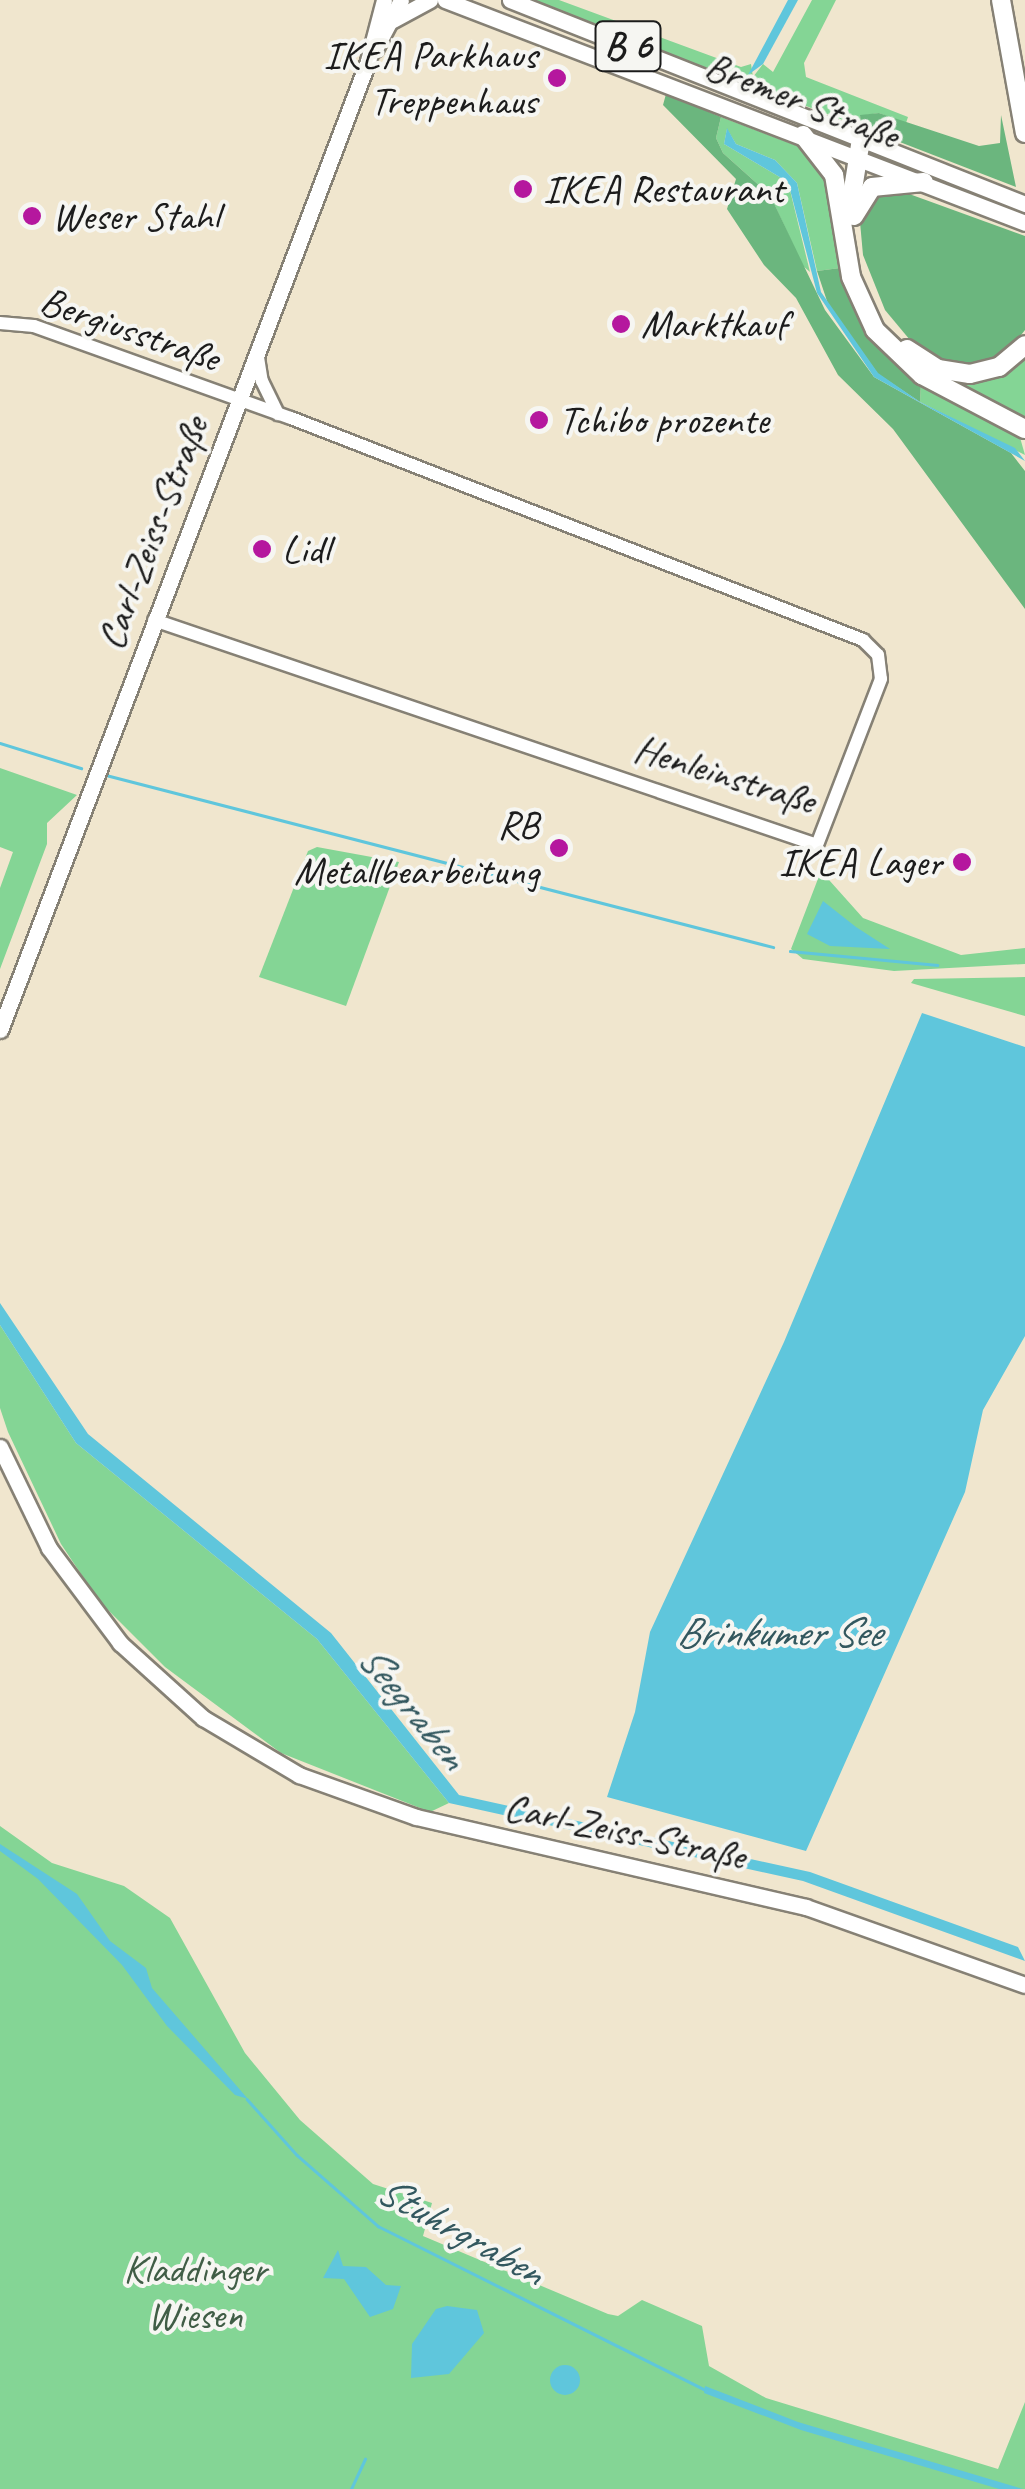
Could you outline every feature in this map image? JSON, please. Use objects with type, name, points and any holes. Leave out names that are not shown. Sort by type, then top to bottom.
[{"type":"highway","points":[[1001,0],[1025,134]]},
{"type":"highway","points":[[803,135],[827,164],[840,194],[846,260],[876,330],[922,375],[1025,429]]},
{"type":"highway","points":[[840,194],[858,150]]},
{"type":"highway","points":[[858,150],[849,202],[852,236],[879,317],[920,359],[948,372],[982,373],[1025,345]]},
{"type":"highway","points":[[852,236],[866,192],[886,182],[924,182]]},
{"type":"main road","points":[[376,0],[385,19],[430,0]]},
{"type":"main road","name":"Carl-Zeiss-Straße","points":[[384,0],[385,19]]},
{"type":"main road","name":"Carl-Zeiss-Straße","points":[[0,1030],[368,61],[385,19],[401,0]]},
{"type":"main road","name":"Bremer Straße","points":[[445,0],[803,135],[1021,202]]},
{"type":"main road","name":"Bremer Straße","points":[[510,0],[1023,222]]},
{"type":"main road","name":"Carl-Zeiss-Straße","points":[[0,1447],[49,1548],[120,1643],[203,1718],[299,1775],[432,1822],[806,1907],[1025,1985]]},
{"type":"street","name":"Bergiusstraße","points":[[0,323],[34,326],[238,400]]},
{"type":"street","points":[[257,350],[262,381],[278,414]]},
{"type":"street","name":"Henleinstraße","points":[[154,620],[817,845],[881,679],[878,655],[863,640],[238,400]]},
{"type":"green space","points":[[527,0],[559,0],[741,67],[751,64],[753,77],[763,64],[773,72],[812,0],[836,0],[804,63],[806,77],[908,117],[906,123],[879,113],[860,116],[861,127]]},
{"type":"green space","points":[[666,94],[721,117],[716,138],[723,153],[770,195],[825,310],[874,377],[1011,453],[1025,471],[1025,609],[893,429],[838,375],[796,298],[764,265],[727,209],[736,179],[663,105]]},
{"type":"green space","points":[[879,113],[979,146],[1000,143],[1001,115],[1016,187],[861,127],[860,115]]},
{"type":"green space","points":[[721,117],[800,147],[823,168],[840,268],[817,271],[797,183],[775,160],[736,144],[727,129],[724,144],[788,182],[810,272],[803,266],[770,195],[723,153],[716,138]]},
{"type":"green space","points":[[890,187],[1025,236],[1025,330],[1003,358],[963,369],[920,352],[885,310],[863,255],[860,222],[873,196]]},
{"type":"green space","points":[[840,268],[871,335],[921,382],[920,402],[878,374],[828,304],[817,271]]},
{"type":"green space","points":[[1025,355],[1025,421],[947,381],[994,379]]},
{"type":"green space","points":[[921,382],[1019,434],[1025,455],[920,402]]},
{"type":"green space","points":[[0,768],[77,795],[47,823],[47,844],[0,969],[0,888],[13,852],[0,847]]},
{"type":"green space","points":[[317,847],[399,862],[346,1006],[259,977],[308,851]]},
{"type":"green space","points":[[821,871],[863,918],[961,955],[1025,948],[1025,964],[894,971],[803,959],[791,949]]},
{"type":"green space","points":[[1025,977],[1025,1016],[911,983],[914,979]]},
{"type":"green space","points":[[0,1325],[76,1443],[317,1639],[449,1803],[430,1812],[281,1753],[165,1667],[99,1601],[61,1544],[8,1432],[0,1408]]},
{"type":"green space","name":"Kladdinger Wiesen","points":[[0,1826],[52,1863],[124,1886],[170,1918],[245,2053],[300,2120],[373,2184],[432,2203],[423,2236],[608,2314],[618,2316],[642,2300],[702,2326],[709,2366],[766,2398],[998,2469],[1025,2402],[1025,2489],[0,2489]]},
{"type":"water","points":[[788,0],[798,0],[763,64],[748,75]]},
{"type":"water","points":[[727,128],[736,144],[775,160],[797,183],[821,292],[878,373],[920,402],[1015,448],[1025,461],[874,377],[817,293],[788,182],[724,144]]},
{"type":"water","points":[[823,901],[890,949],[830,946],[807,934]]},
{"type":"water","name":"Brinkumer See","points":[[922,1013],[1025,1047],[1025,1336],[983,1410],[965,1492],[806,1851],[607,1797],[635,1712],[650,1632],[784,1342]]},
{"type":"water","points":[[0,1303],[88,1434],[331,1633],[459,1795],[810,1872],[1018,1947],[1025,1961],[803,1881],[449,1803],[317,1639],[76,1443],[0,1325]]},
{"type":"water","points":[[0,1844],[77,1894],[110,1941],[146,1968],[152,1988],[248,2099],[235,2095],[167,2026],[122,1965],[38,1879],[0,1851]]},
{"type":"water","points":[[338,2250],[343,2266],[366,2267],[386,2285],[401,2286],[393,2309],[370,2317],[344,2279],[323,2278]]},
{"type":"water","points":[[447,2306],[477,2310],[484,2333],[449,2374],[411,2378],[412,2344],[436,2309]]},
{"type":"water","points":[[565,2365],[575,2370],[580,2380],[575,2390],[565,2395],[555,2390],[550,2380],[555,2370]]},
{"type":"water","points":[[705,2386],[798,2422],[1023,2489],[999,2489],[801,2430],[704,2393]]},
{"type":"waterway","points":[[0,743],[81,768]]},
{"type":"waterway","points":[[106,775],[773,947]]},
{"type":"waterway","points":[[790,951],[937,965]]},
{"type":"waterway","name":"Stuhrgraben","points":[[247,2099],[297,2155],[378,2226],[703,2389]]},
{"type":"waterway","points":[[351,2489],[365,2459]]},
{"type":"place","name":"IKEA Parkhaus Treppenhaus","points":[[557,78]]},
{"type":"place","name":"IKEA Restaurant","points":[[523,189]]},
{"type":"place","name":"Weser Stahl","points":[[32,216]]},
{"type":"place","name":"Marktkauf","points":[[621,324]]},
{"type":"place","name":"Tchibo prozente","points":[[539,420]]},
{"type":"place","name":"Lidl","points":[[262,549]]},
{"type":"place","name":"RB Metallbearbeitung","points":[[559,848]]},
{"type":"place","name":"IKEA Lager","points":[[962,862]]},
{"type":"water label","name":"Seegraben","points":[[412,1707]]}]
